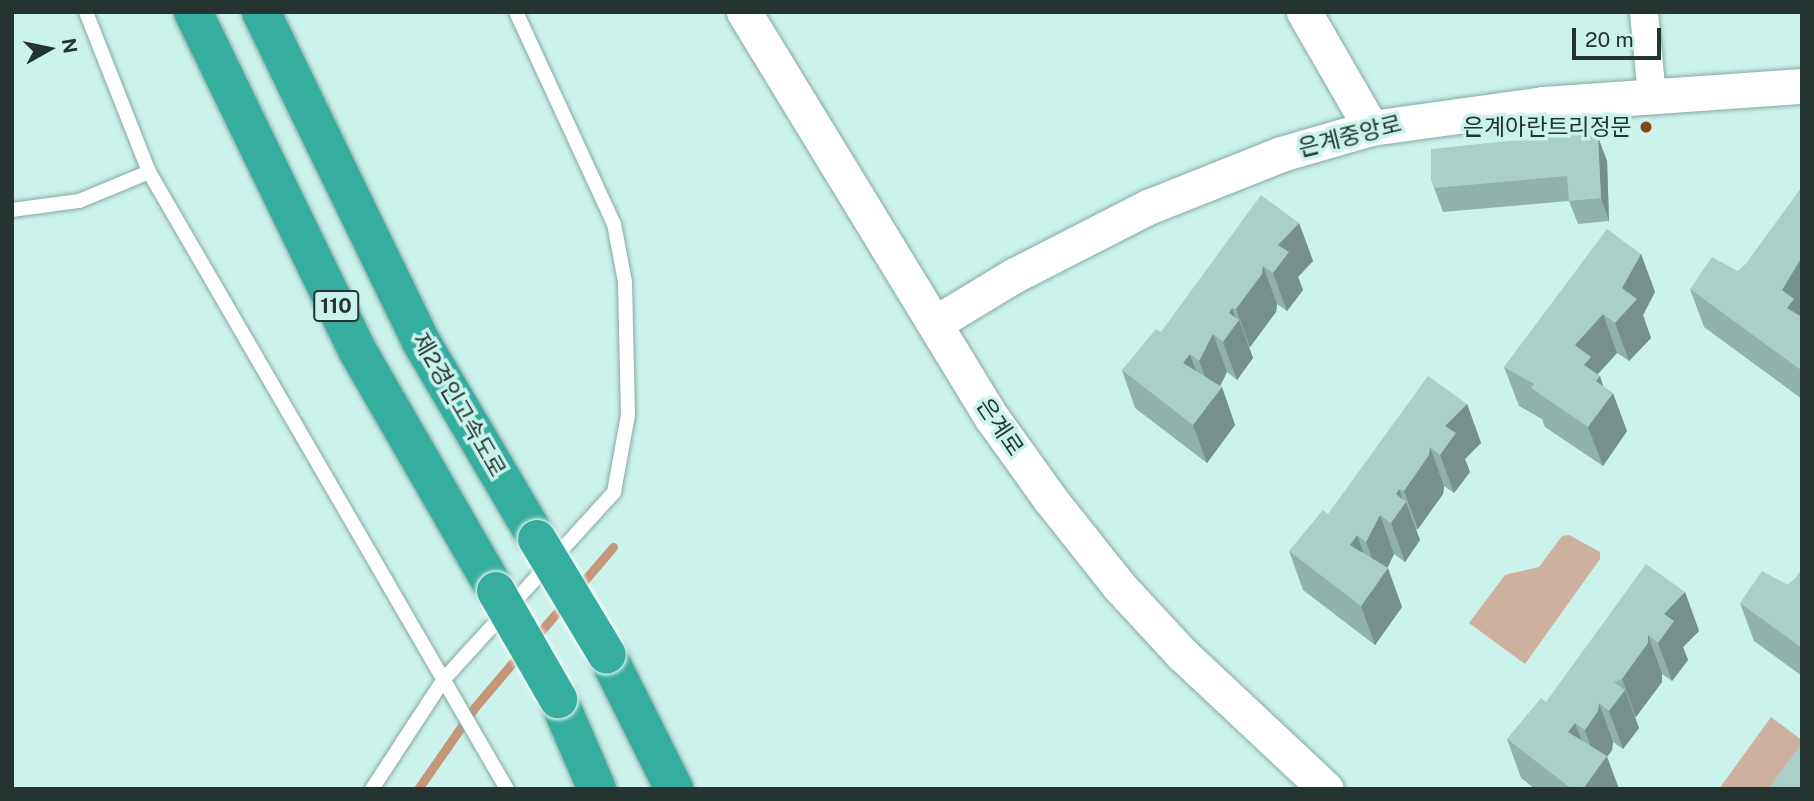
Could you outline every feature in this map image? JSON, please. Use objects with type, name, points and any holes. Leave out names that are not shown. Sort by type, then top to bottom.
[{"type":"highway","name":"110","points":[[192,12],[357,350],[558,699],[597,789]]},
{"type":"highway","name":"제2경인고속도로","points":[[261,12],[420,340],[607,655],[674,789]]},
{"type":"street","name":"은계로","points":[[744,12],[937,322],[992,418],[1119,586],[1182,654],[1326,789]]},
{"type":"street","points":[[1304,12],[1371,128]]},
{"type":"street","points":[[1644,12],[1652,96]]},
{"type":"street","name":"은계중앙로","points":[[937,322],[1013,276],[1147,207],[1281,154],[1371,128],[1543,104],[1802,86]]},
{"type":"lane","points":[[86,12],[149,172],[507,789]]},
{"type":"lane","points":[[372,789],[444,679],[614,492],[628,415],[625,282],[614,224],[516,12]]},
{"type":"lane","points":[[12,210],[79,201],[149,172]]},
{"type":"shaded area","points":[[1569,535],[1600,552],[1600,559],[1525,664],[1469,623],[1505,575],[1539,567],[1562,536]]},
{"type":"shaded area","points":[[1771,717],[1802,740],[1802,756],[1778,789],[1719,789]]},
{"type":"building","points":[[1577,134],[1598,137],[1601,198],[1569,201],[1567,176],[1435,188],[1431,179],[1431,149]]},
{"type":"building","points":[[1802,187],[1802,257],[1782,290],[1794,299],[1787,308],[1802,317],[1801,370],[1690,289],[1712,257],[1738,271],[1746,264]]},
{"type":"building","points":[[1261,195],[1299,223],[1278,245],[1289,252],[1273,273],[1263,266],[1262,274],[1236,309],[1232,308],[1229,313],[1239,320],[1223,342],[1213,334],[1199,361],[1190,354],[1183,363],[1222,387],[1193,425],[1122,370],[1156,329],[1161,332]]},
{"type":"building","points":[[1607,229],[1641,254],[1622,288],[1637,299],[1615,323],[1603,314],[1575,345],[1591,357],[1584,365],[1600,376],[1596,381],[1613,393],[1588,427],[1531,388],[1534,384],[1504,367]]},
{"type":"building","points":[[1428,376],[1467,404],[1445,426],[1456,433],[1440,455],[1430,447],[1429,455],[1404,491],[1399,489],[1396,494],[1406,502],[1391,523],[1380,515],[1366,542],[1357,535],[1350,545],[1388,568],[1361,606],[1289,551],[1323,510],[1328,514]]},
{"type":"building","points":[[1646,564],[1685,592],[1664,614],[1674,621],[1658,643],[1648,635],[1648,643],[1622,679],[1614,682],[1625,690],[1609,711],[1599,703],[1598,711],[1585,730],[1575,723],[1568,732],[1607,756],[1583,789],[1572,789],[1507,739],[1541,698],[1546,702]]},
{"type":"building","points":[[1802,569],[1802,648],[1740,603],[1762,571],[1788,585]]},
{"type":"building","points":[[1802,743],[1802,789],[1768,789]]},
{"type":"waterway","points":[[578,588],[613,547]]},
{"type":"waterway","points":[[534,639],[564,604]]},
{"type":"waterway","points":[[418,789],[475,707],[520,654]]},
{"type":"place","name":"은계아란트리정문","points":[[1646,127]]}]
